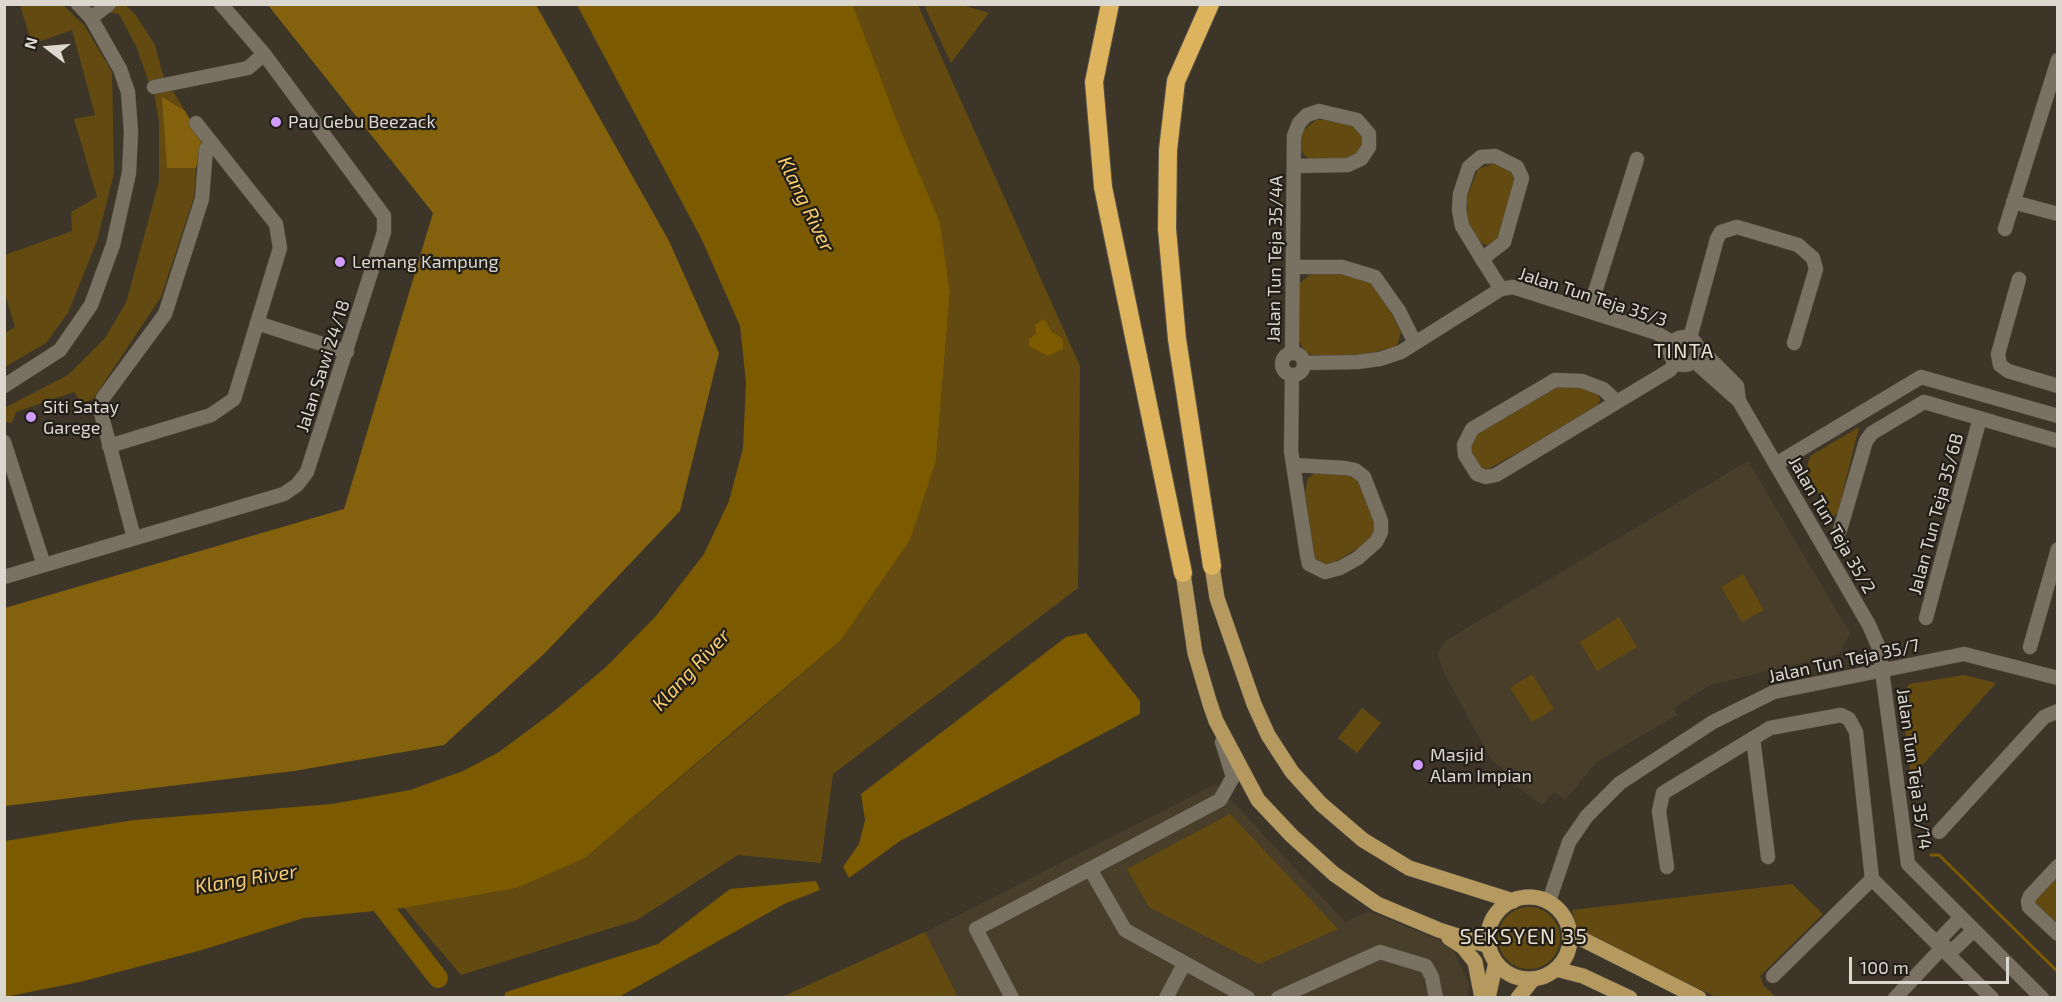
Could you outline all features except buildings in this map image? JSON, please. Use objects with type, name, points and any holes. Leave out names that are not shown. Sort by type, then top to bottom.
[{"type":"highway","points":[[1110,4],[1094,82],[1102,187],[1184,573]]},
{"type":"highway","points":[[1210,4],[1176,81],[1168,150],[1167,229],[1176,339],[1212,566]]},
{"type":"main road","points":[[1212,566],[1217,598],[1254,704],[1268,735],[1286,763],[1314,796],[1363,840],[1409,868],[1513,900]]},
{"type":"main road","points":[[1184,573],[1195,653],[1216,721],[1258,800],[1292,836],[1334,874],[1377,904],[1439,930],[1489,946]]},
{"type":"main road","points":[[1518,998],[1533,979],[1556,969],[1564,959],[1570,933],[1563,914],[1549,901],[1530,896],[1513,900],[1500,908],[1489,930],[1489,946],[1496,962],[1508,974],[1533,979]]},
{"type":"main road","points":[[1439,930],[1463,947],[1475,962],[1482,998]]},
{"type":"main road","points":[[1570,933],[1699,998]]},
{"type":"main road","points":[[1488,998],[1496,962]]},
{"type":"main road","points":[[1556,969],[1583,976],[1630,998]]},
{"type":"street","points":[[4,386],[60,350],[91,305],[113,245],[129,173],[131,132],[128,92],[120,69],[91,18],[78,4]]},
{"type":"street","points":[[91,18],[109,4]]},
{"type":"street","name":"Jalan Sawi 24/18","points":[[4,576],[284,494],[297,485],[307,472],[384,232],[384,216],[264,54],[221,4]]},
{"type":"street","points":[[154,87],[248,68],[264,54]]},
{"type":"street","points":[[2005,229],[2058,60]]},
{"type":"street","name":"Jalan Tun Teja 35/4A","points":[[1292,353],[1294,136],[1299,123],[1306,115],[1319,111],[1357,120],[1369,134],[1369,147],[1361,159],[1348,165],[1294,166]]},
{"type":"street","points":[[109,446],[211,415],[234,399],[280,248],[276,224],[196,123]]},
{"type":"street","points":[[134,538],[100,409],[103,398],[165,314],[202,199],[206,150],[213,144]]},
{"type":"street","points":[[1482,259],[1504,242],[1522,178],[1517,167],[1495,156],[1481,157],[1469,167],[1460,194],[1462,226],[1482,259],[1501,290]]},
{"type":"street","points":[[1589,311],[1637,159]]},
{"type":"street","points":[[2013,202],[2058,214]]},
{"type":"street","points":[[1690,338],[1717,239],[1721,232],[1737,227],[1798,245],[1813,258],[1816,269],[1794,343]]},
{"type":"street","points":[[1293,267],[1342,267],[1375,277],[1399,311],[1415,343]]},
{"type":"street","points":[[2019,279],[1998,354],[2000,365],[2008,371],[2058,386]]},
{"type":"street","name":"Jalan Tun Teja 35/3","points":[[1304,363],[1380,359],[1401,352],[1501,290],[1513,287],[1657,333],[1673,343]]},
{"type":"street","points":[[257,323],[347,352]]},
{"type":"street","points":[[1682,337],[1690,338],[1696,344],[1697,361],[1684,365],[1676,362],[1671,356],[1673,343],[1682,337]]},
{"type":"street","points":[[1292,353],[1302,357],[1304,363],[1300,372],[1292,375],[1284,370],[1282,362],[1286,355],[1292,353]]},
{"type":"street","name":"Jalan Tun Teja 35/2","points":[[1739,401],[1737,386],[1707,356],[1697,361],[1739,401],[1869,625],[1879,648],[1882,670]]},
{"type":"street","points":[[1617,402],[1603,389],[1582,381],[1556,380],[1472,429],[1464,445],[1465,455],[1477,474],[1486,477],[1496,475],[1617,402],[1670,370],[1676,362]]},
{"type":"street","points":[[1292,375],[1293,465],[1309,564],[1325,572],[1340,568],[1358,558],[1376,542],[1381,532],[1381,521],[1364,477],[1355,470],[1345,468],[1293,465]]},
{"type":"street","points":[[1776,464],[1921,377],[2058,416]]},
{"type":"street","points":[[1840,530],[1866,441],[1872,433],[1924,402],[2058,441]]},
{"type":"street","name":"Jalan Tun Teja 35/6B","points":[[1926,618],[1980,418]]},
{"type":"street","points":[[4,442],[44,565]]},
{"type":"street","points":[[2031,647],[2058,549]]},
{"type":"street","name":"Jalan Tun Teja 35/7","points":[[1549,901],[1569,842],[1587,816],[1620,783],[1713,722],[1774,692],[1964,654],[2058,678]]},
{"type":"street","name":"Jalan Tun Teja 35/14","points":[[1882,670],[1908,864],[2042,998]]},
{"type":"street","points":[[1940,832],[2044,717],[2056,711]]},
{"type":"street","points":[[1667,867],[1659,811],[1663,793],[1770,728],[1830,715],[1841,715],[1849,719],[1856,732],[1872,879],[1992,998]]},
{"type":"street","points":[[1012,998],[976,929],[1220,800],[1233,777],[1216,721]]},
{"type":"street","points":[[1753,738],[1768,857]]},
{"type":"street","points":[[2058,866],[2028,901],[2029,907],[2058,934]]},
{"type":"street","points":[[1090,869],[1125,930],[1248,998]]},
{"type":"street","points":[[1773,976],[1872,879]]},
{"type":"street","points":[[1895,998],[1942,948],[1942,937],[1961,917]]},
{"type":"street","points":[[1942,948],[1954,949],[1974,930]]},
{"type":"street","points":[[1278,998],[1380,952],[1426,966],[1432,977],[1436,998]]},
{"type":"street","points":[[1166,998],[1184,964]]},
{"type":"shaded area","points":[[20,5],[63,5],[84,25],[112,72],[114,173],[97,241],[68,313],[46,343],[5,367],[5,333],[15,327],[5,294],[5,255],[72,231],[71,212],[97,197],[74,119],[95,115],[72,30],[32,44]]},
{"type":"shaded area","points":[[118,5],[125,5],[135,14],[155,45],[164,79],[149,83],[136,46],[119,14],[106,12]]},
{"type":"shaded area","points":[[268,5],[536,5],[669,241],[719,353],[680,511],[545,653],[444,745],[294,771],[5,806],[5,608],[344,509],[433,213]]},
{"type":"shaded area","points":[[853,5],[918,5],[1080,366],[1078,588],[833,774],[821,863],[738,855],[637,920],[461,975],[404,908],[517,888],[585,858],[840,641],[936,460],[950,292],[940,222],[899,126]]},
{"type":"shaded area","points":[[924,5],[962,5],[989,13],[951,63]]},
{"type":"shaded area","points":[[173,91],[202,140],[196,168],[194,197],[161,297],[93,399],[82,404],[74,392],[16,412],[12,423],[5,422],[4,408],[68,375],[105,338],[126,303],[159,181],[159,122],[154,93]]},
{"type":"shaded area","points":[[162,97],[185,111],[202,140],[196,168],[167,168]]},
{"type":"shaded area","points":[[1330,119],[1355,126],[1361,131],[1364,140],[1359,151],[1349,158],[1311,160],[1300,149],[1301,132],[1316,120]]},
{"type":"shaded area","points":[[1495,163],[1514,173],[1515,181],[1499,237],[1493,243],[1486,245],[1476,240],[1467,224],[1467,197],[1478,169]]},
{"type":"shaded area","points":[[1342,273],[1370,281],[1380,292],[1401,332],[1397,346],[1359,356],[1311,355],[1304,350],[1299,341],[1300,283],[1311,274]]},
{"type":"shaded area","points":[[1568,384],[1595,391],[1600,399],[1596,410],[1488,469],[1477,467],[1470,448],[1474,435],[1559,385]]},
{"type":"shaded area","points":[[1859,427],[1838,512],[1832,518],[1806,471],[1810,456]]},
{"type":"shaded area","points":[[1748,461],[1850,633],[1839,654],[1710,685],[1674,708],[1677,715],[1597,762],[1565,800],[1554,792],[1542,805],[1501,774],[1504,770],[1492,761],[1442,669],[1438,652],[1445,641]]},
{"type":"shaded area","points":[[1317,472],[1353,476],[1359,484],[1375,526],[1370,541],[1330,565],[1322,565],[1315,560],[1305,492],[1308,478]]},
{"type":"shaded area","points":[[1743,574],[1764,610],[1742,622],[1721,587]]},
{"type":"shaded area","points":[[1619,617],[1637,647],[1597,671],[1580,642]]},
{"type":"shaded area","points":[[1532,674],[1554,709],[1532,722],[1510,688]]},
{"type":"shaded area","points":[[1964,675],[1996,683],[1911,778],[1901,699],[1909,684]]},
{"type":"shaded area","points":[[1362,708],[1381,723],[1357,753],[1338,738]]},
{"type":"shaded area","points":[[1216,784],[1345,922],[1368,911],[1451,945],[1470,986],[1466,998],[782,998],[925,932]]},
{"type":"shaded area","points":[[1230,814],[1338,929],[1259,964],[1149,907],[1127,869]]},
{"type":"shaded area","points":[[2057,872],[2057,928],[2034,905],[2036,896]]},
{"type":"shaded area","points":[[1792,884],[1823,914],[1760,976],[1764,986],[1776,997],[1718,998],[1577,929],[1572,910]]},
{"type":"shaded area","points":[[1523,907],[1535,907],[1551,916],[1558,926],[1560,938],[1558,950],[1551,960],[1535,969],[1523,969],[1512,964],[1503,955],[1498,944],[1498,932],[1503,921],[1512,912]]},
{"type":"shaded area","points":[[925,932],[958,997],[782,997]]},
{"type":"water","name":"Klang River","points":[[577,5],[853,5],[899,126],[940,222],[950,292],[936,460],[910,540],[840,641],[585,858],[517,888],[404,908],[304,918],[202,950],[80,982],[5,997],[5,841],[134,820],[332,804],[410,790],[463,771],[499,752],[554,711],[606,667],[656,616],[704,554],[729,501],[743,448],[746,383],[740,326],[702,240]]},
{"type":"water","points":[[1044,319],[1052,332],[1063,339],[1063,349],[1048,356],[1029,346],[1029,339],[1036,334],[1035,325]]},
{"type":"water","points":[[1086,633],[1140,701],[1140,714],[900,841],[849,878],[843,867],[859,844],[865,820],[861,794],[1066,637]]},
{"type":"water","points":[[816,881],[820,890],[784,904],[619,997],[504,997],[506,992],[658,944],[730,889]]},
{"type":"waterway","points":[[1931,855],[1939,855],[2058,972]]},
{"type":"waterway","points":[[370,890],[438,978]]},
{"type":"place","name":"Pau Gebu Beezack","points":[[276,122]]},
{"type":"place","name":"Lemang Kampung","points":[[340,262]]},
{"type":"place","name":"Siti Satay Garege","points":[[31,417]]},
{"type":"place","name":"Masjid Alam Impian","points":[[1418,765]]},
{"type":"district","name":"TINTA","points":[[1684,351]]},
{"type":"district","name":"SEKSYEN 35","points":[[1524,937]]}]
